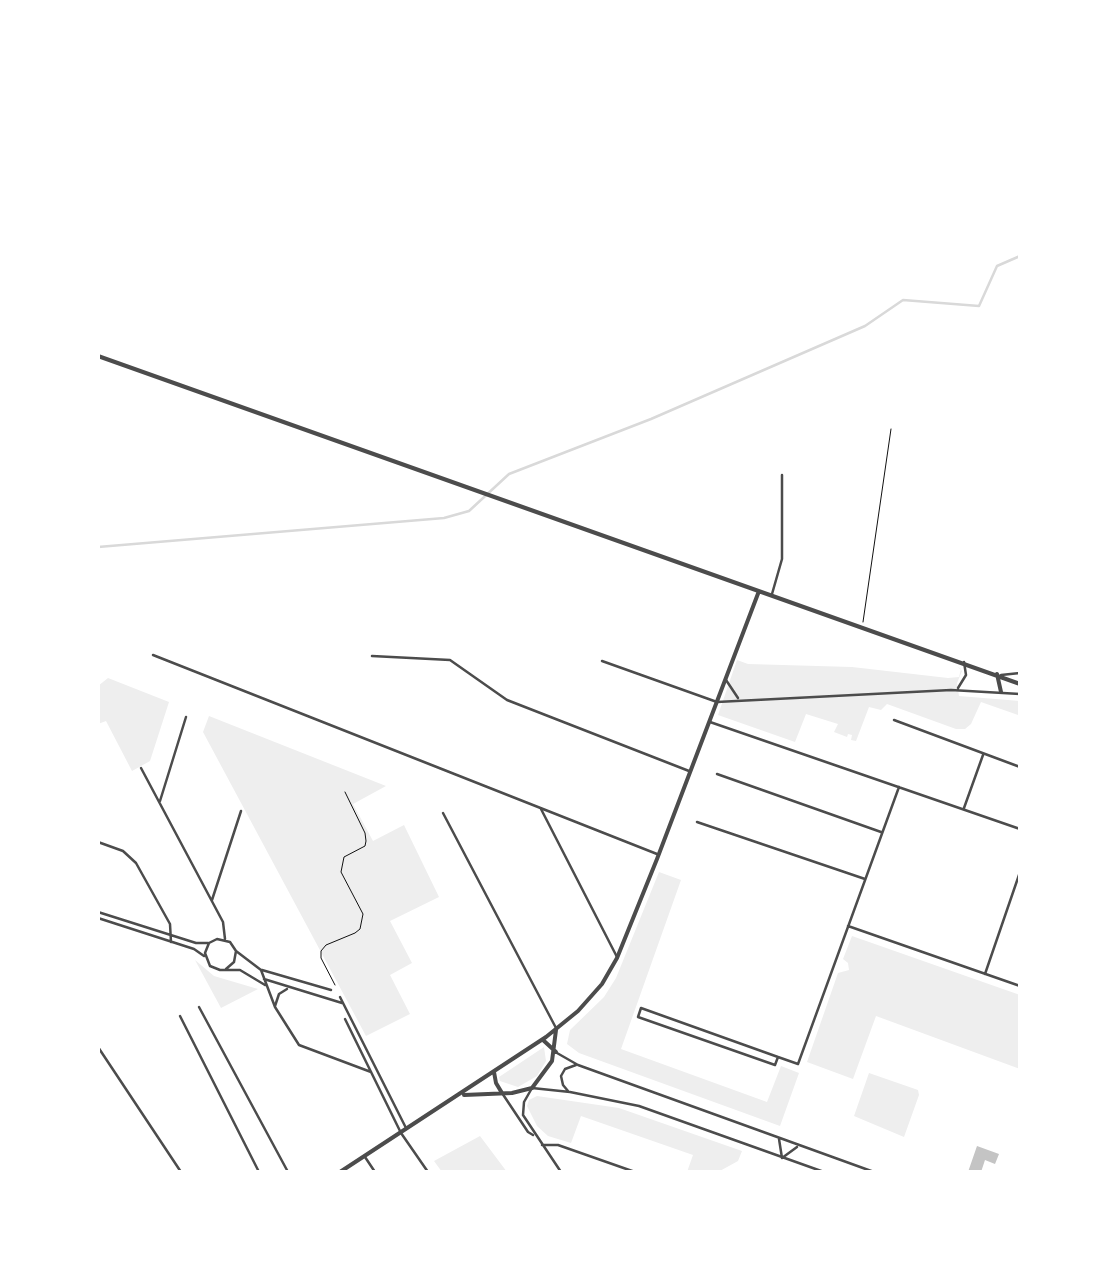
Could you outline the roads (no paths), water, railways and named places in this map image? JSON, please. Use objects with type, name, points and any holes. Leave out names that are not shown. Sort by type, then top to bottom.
[{"type":"street","points":[[98,356],[1020,684]]},
{"type":"street","points":[[771,595],[782,559],[782,475]]},
{"type":"street","points":[[340,1172],[543,1040],[594,994],[617,958],[759,591]]},
{"type":"street","points":[[153,655],[658,855]]},
{"type":"street","points":[[372,656],[450,660],[507,700],[690,772]]},
{"type":"street","points":[[602,661],[717,702],[957,690],[1020,694]]},
{"type":"street","points":[[957,690],[966,674],[964,662]]},
{"type":"street","points":[[998,675],[1020,673]]},
{"type":"street","points":[[998,675],[1001,692]]},
{"type":"street","points":[[726,679],[739,700]]},
{"type":"street","points":[[159,802],[186,717]]},
{"type":"street","points":[[894,720],[1020,766]]},
{"type":"street","points":[[710,722],[1020,829]]},
{"type":"street","points":[[964,809],[984,753]]},
{"type":"street","points":[[141,768],[224,925],[225,939],[261,970],[331,990]]},
{"type":"street","points":[[717,774],[882,833]]},
{"type":"street","points":[[778,1057],[775,1065],[638,1017],[641,1008],[798,1064],[899,786]]},
{"type":"street","points":[[540,807],[617,958]]},
{"type":"street","points":[[212,901],[241,810]]},
{"type":"street","points":[[443,812],[556,1030],[556,1052],[522,1111],[540,1146],[561,1172]]},
{"type":"street","points":[[697,822],[865,880]]},
{"type":"street","points":[[98,842],[123,851],[136,863],[170,924],[171,942]]},
{"type":"street","points":[[985,974],[1020,872]]},
{"type":"street","points":[[98,912],[196,943],[225,939]]},
{"type":"street","points":[[98,918],[194,949],[215,969],[252,975],[266,986]]},
{"type":"street","points":[[848,926],[1020,986]]},
{"type":"street","points":[[205,957],[209,943]]},
{"type":"street","points":[[226,969],[234,962],[236,950]]},
{"type":"street","points":[[261,970],[275,1007],[299,1045],[371,1072]]},
{"type":"street","points":[[264,979],[344,1003]]},
{"type":"street","points":[[316,995],[318,986]]},
{"type":"street","points":[[275,1007],[279,994],[292,988]]},
{"type":"street","points":[[340,997],[404,1131]]},
{"type":"street","points":[[199,1007],[288,1172]]},
{"type":"street","points":[[180,1016],[259,1172]]},
{"type":"street","points":[[345,1019],[428,1172]]},
{"type":"street","points":[[543,1040],[578,1065],[874,1172]]},
{"type":"street","points":[[98,1048],[181,1172]]},
{"type":"street","points":[[570,1092],[562,1085],[561,1076],[567,1068],[578,1065]]},
{"type":"street","points":[[494,1072],[496,1085],[534,1135]]},
{"type":"street","points":[[458,1096],[532,1088],[570,1092],[644,1108],[824,1172]]},
{"type":"street","points":[[779,1139],[782,1158]]},
{"type":"street","points":[[540,1146],[556,1144],[636,1172]]},
{"type":"street","points":[[782,1158],[798,1146]]},
{"type":"street","points":[[364,1156],[375,1172]]},
{"type":"street","points":[[729,1172],[739,1172]]},
{"type":"waterway","points":[[98,547],[444,518],[469,511],[509,474],[651,419],[865,326],[903,300],[979,306],[997,266],[1020,256]]}]
